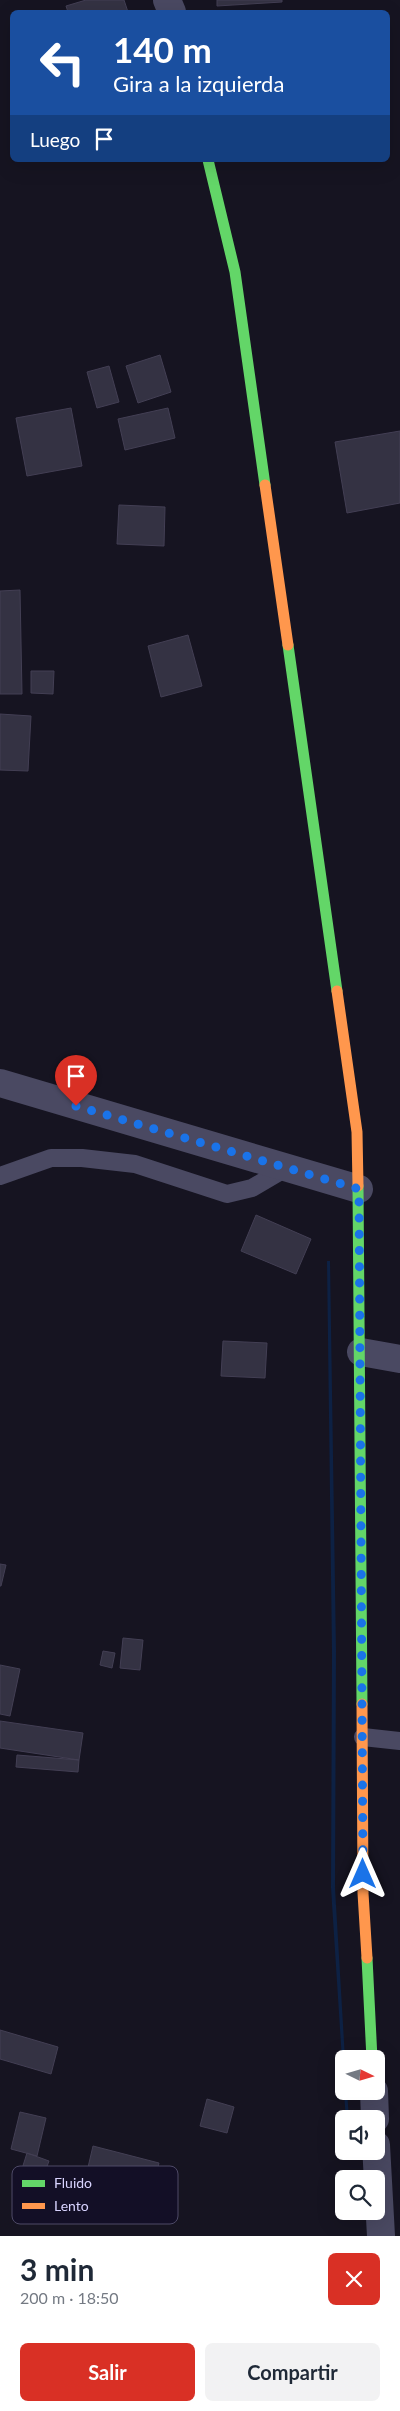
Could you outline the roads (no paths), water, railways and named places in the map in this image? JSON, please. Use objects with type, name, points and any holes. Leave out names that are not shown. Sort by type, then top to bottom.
[{"type":"street","points":[[208,162],[235,272],[357,1132],[361,1352],[363,1893],[372,2050]]},
{"type":"street","points":[[0,1083],[359,1189]]},
{"type":"street","points":[[361,1352],[400,1359]]},
{"type":"street","points":[[377,2160],[381,2236]]},
{"type":"lane","points":[[0,1176],[51,1158],[82,1158],[135,1164],[228,1194],[252,1188],[286,1168]]},
{"type":"lane","points":[[362,1737],[400,1741]]},
{"type":"water","points":[[327,1261],[330,1261],[336,1651],[335,1888],[344,2050],[341,2050],[331,1888],[332,1653]]},
{"type":"water","points":[[345,2100],[348,2100],[348,2110],[345,2110]]}]
